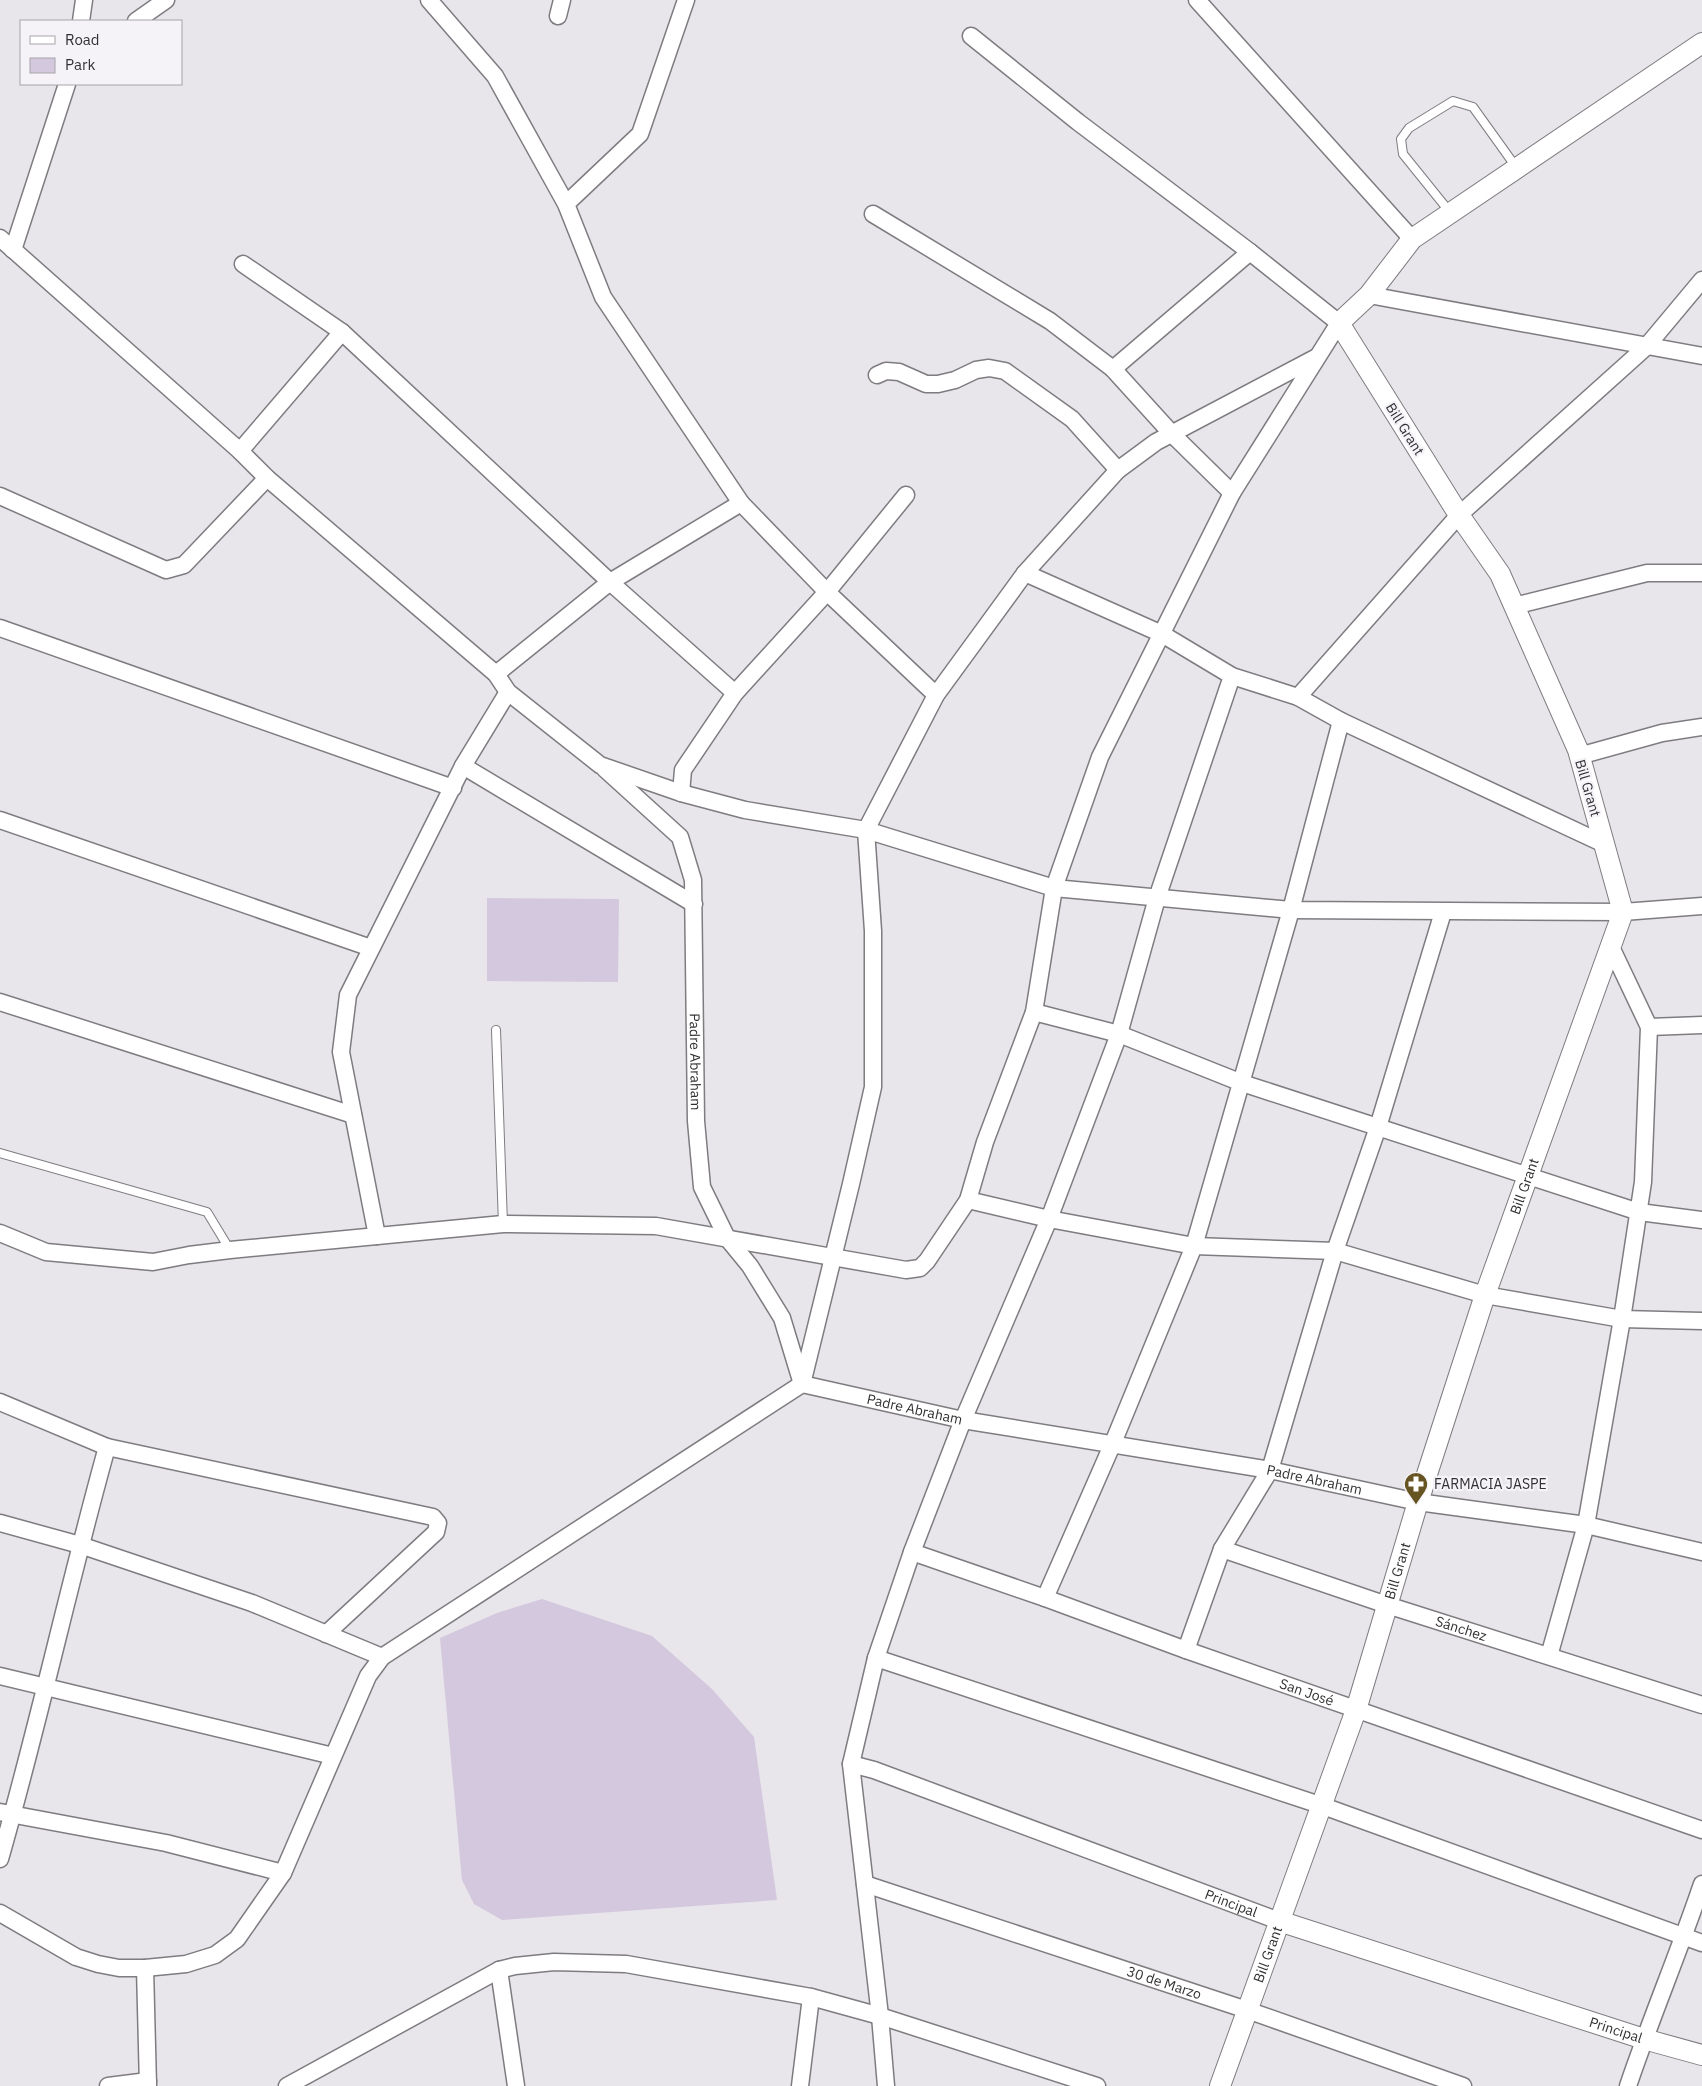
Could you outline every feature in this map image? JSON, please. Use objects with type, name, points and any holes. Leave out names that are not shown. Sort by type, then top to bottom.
[{"type":"street","points":[[82,20],[84,0]]},
{"type":"street","points":[[137,20],[166,0]]},
{"type":"street","points":[[429,0],[495,76],[566,204],[603,298],[741,503],[827,592],[936,695]]},
{"type":"street","points":[[566,204],[640,134],[686,0]]},
{"type":"street","points":[[1207,3],[1412,239]]},
{"type":"street","points":[[971,36],[1078,122],[1250,252],[1339,323]]},
{"type":"street","points":[[0,1233],[46,1252],[154,1262],[230,1250],[503,1224],[656,1226],[906,1270],[920,1268],[928,1262],[968,1200],[986,1142],[1034,1012],[1054,888],[1100,757],[1232,493],[1339,323],[1369,295],[1412,239],[1702,44]]},
{"type":"street","points":[[14,250],[67,85]]},
{"type":"street","points":[[873,214],[1050,321],[1113,369],[1172,434],[1232,493]]},
{"type":"street","name":"Padre Abraham","points":[[0,238],[268,478],[496,674],[508,692],[600,765],[680,837],[693,880],[696,1121],[702,1187],[727,1238],[750,1266],[782,1318],[802,1384],[963,1420],[1270,1470],[1418,1502],[1586,1525],[1702,1552]]},
{"type":"street","points":[[1113,369],[1250,252]]},
{"type":"street","points":[[244,264],[342,332],[610,582],[735,694]]},
{"type":"street","points":[[1298,697],[1459,515],[1646,347],[1702,280]]},
{"type":"street","points":[[1369,295],[1702,356]]},
{"type":"street","name":"Bill Grant","points":[[1220,2086],[1356,1710],[1418,1502],[1485,1295],[1623,912],[1579,756],[1500,574],[1459,515],[1339,323]]},
{"type":"street","points":[[240,451],[342,332]]},
{"type":"street","points":[[0,1913],[76,1958],[119,1968],[145,1968],[186,1964],[215,1955],[236,1938],[283,1872],[368,1676],[382,1657],[802,1384],[873,1087],[873,931],[866,830],[936,695],[1025,573],[1118,470],[1156,442],[1318,357]]},
{"type":"street","points":[[877,375],[886,371],[900,372],[926,384],[938,384],[955,380],[976,370],[989,368],[1005,371],[1072,419],[1118,470]]},
{"type":"street","points":[[0,496],[166,570],[184,565],[268,478]]},
{"type":"street","points":[[681,793],[683,770],[735,694],[827,592],[906,495]]},
{"type":"street","points":[[496,674],[610,582],[741,503]]},
{"type":"street","points":[[1025,573],[1162,634],[1232,676],[1298,697],[1341,721],[1604,844]]},
{"type":"street","points":[[1514,606],[1647,573],[1702,573]]},
{"type":"street","points":[[0,628],[453,788]]},
{"type":"street","points":[[886,2086],[880,2016],[851,1764],[876,1658],[912,1552],[963,1420],[1049,1219],[1119,1034],[1157,898],[1232,676]]},
{"type":"street","points":[[376,1236],[341,1052],[348,994],[463,766],[508,692]]},
{"type":"street","points":[[1045,1598],[1113,1443],[1194,1246],[1291,910],[1341,721]]},
{"type":"street","points":[[1579,756],[1662,733],[1702,727]]},
{"type":"street","points":[[600,765],[681,793],[745,810],[866,830],[1054,888],[1291,910],[1623,912],[1702,906]]},
{"type":"street","points":[[463,766],[694,904]]},
{"type":"street","points":[[0,820],[371,948]]},
{"type":"street","points":[[1186,1650],[1222,1549],[1270,1470],[1335,1251],[1378,1127],[1444,912]]},
{"type":"street","points":[[1549,1656],[1586,1525],[1622,1319],[1643,1182],[1649,1027],[1610,947]]},
{"type":"street","points":[[0,1002],[353,1115]]},
{"type":"street","points":[[1034,1012],[1119,1034],[1242,1083],[1638,1212],[1702,1220]]},
{"type":"street","points":[[1649,1027],[1702,1025]]},
{"type":"street","points":[[968,1200],[1049,1219],[1194,1246],[1335,1251],[1485,1295],[1622,1319],[1702,1321]]},
{"type":"street","points":[[0,1402],[107,1446],[433,1517],[438,1523],[436,1532],[326,1634]]},
{"type":"street","points":[[0,1860],[7,1813],[44,1688],[107,1446]]},
{"type":"street","points":[[0,1523],[80,1544],[252,1603],[382,1657]]},
{"type":"street","name":"Sánchez","points":[[1222,1549],[1387,1605],[1702,1705]]},
{"type":"street","name":"San José","points":[[912,1552],[1356,1710],[1702,1830]]},
{"type":"street","points":[[876,1658],[1322,1806],[1702,1942]]},
{"type":"street","points":[[0,1676],[333,1756]]},
{"type":"street","name":"Principal","points":[[851,1764],[874,1770],[1279,1920],[1644,2039],[1702,2055]]},
{"type":"street","points":[[7,1813],[166,1842],[283,1872]]},
{"type":"street","name":"30 de Marzo","points":[[865,1884],[1247,2010],[1463,2086]]},
{"type":"street","points":[[1628,2086],[1702,1884]]},
{"type":"street","points":[[287,2086],[500,1970],[515,1966],[554,1962],[626,1964],[811,1997],[880,2016],[1097,2086]]},
{"type":"street","points":[[108,2086],[148,2083],[145,1968]]},
{"type":"street","points":[[500,1970],[516,2086]]},
{"type":"street","points":[[800,2086],[811,1997]]},
{"type":"lane","points":[[1451,213],[1403,154],[1401,139],[1409,128],[1453,101],[1473,107],[1517,168]]},
{"type":"lane","points":[[496,1030],[503,1224]]},
{"type":"lane","points":[[0,1153],[207,1212],[230,1250]]},
{"type":"green space","points":[[487,898],[619,899],[618,982],[487,981]]},
{"type":"green space","points":[[542,1599],[652,1636],[712,1689],[754,1737],[777,1900],[502,1920],[474,1904],[462,1880],[440,1638],[497,1613]]},
{"type":"place","name":"FARMACIA JASPE","points":[[1416,1505]]}]
